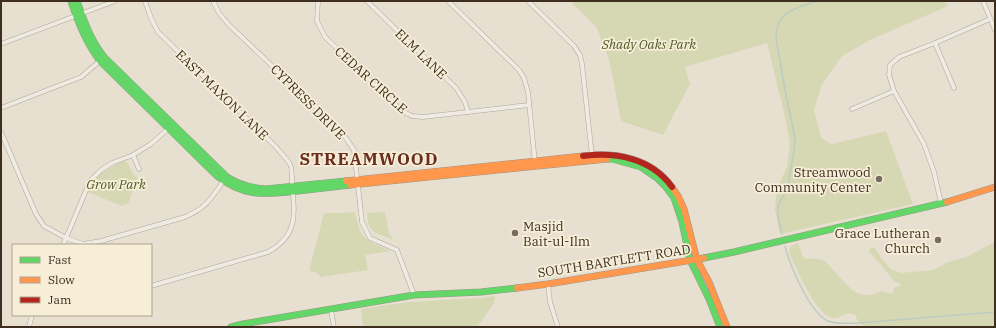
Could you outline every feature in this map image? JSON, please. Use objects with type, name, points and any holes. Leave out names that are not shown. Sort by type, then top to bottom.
[{"type":"street","points":[[71,1],[79,14]]},
{"type":"street","points":[[77,1],[79,14],[88,43],[96,55],[102,59],[171,127],[217,176],[225,179],[242,191],[263,194],[292,189],[592,157],[629,162],[640,167],[653,175],[672,195],[677,205],[693,259],[720,327]]},
{"type":"street","points":[[1,44],[115,1]]},
{"type":"street","name":"EAST MAXON LANE","points":[[145,1],[158,32],[276,147],[290,164],[294,209],[292,225],[285,239],[272,250],[263,254],[152,286]]},
{"type":"street","name":"CYPRESS DRIVE","points":[[213,1],[219,13],[229,25],[341,131],[354,150],[362,222],[370,238],[397,250],[414,295]]},
{"type":"street","name":"CEDAR CIRCLE","points":[[318,1],[317,21],[325,38],[402,111],[412,116],[423,117],[529,105]]},
{"type":"street","name":"ELM LANE","points":[[367,1],[456,88],[465,102],[468,112]]},
{"type":"street","points":[[448,1],[521,74],[526,82],[535,163]]},
{"type":"street","points":[[528,1],[574,46],[580,55],[592,157]]},
{"type":"street","points":[[983,1],[995,30]]},
{"type":"street","points":[[941,203],[934,172],[924,144],[894,91],[889,75],[890,65],[899,58],[990,19]]},
{"type":"street","points":[[935,43],[954,88]]},
{"type":"street","points":[[1,108],[81,77],[102,59]]},
{"type":"street","points":[[852,109],[894,91]]},
{"type":"street","points":[[63,244],[90,181],[112,162],[133,155],[152,144],[171,127]]},
{"type":"street","points":[[1,132],[36,214],[44,226],[66,238],[83,244],[100,241],[185,218],[208,203],[225,179]]},
{"type":"street","points":[[133,155],[139,169]]},
{"type":"street","name":"SOUTH BARTLETT ROAD","points":[[231,327],[414,295],[481,292],[548,284],[734,252],[941,203],[995,187]]},
{"type":"street","points":[[693,259],[708,280],[727,327]]},
{"type":"street","points":[[548,284],[550,302],[558,327]]},
{"type":"street","points":[[331,310],[334,327]]},
{"type":"street","points":[[28,327],[32,316]]},
{"type":"green space","name":"Shady Oaks Park","points":[[570,1],[945,1],[948,6],[870,40],[842,56],[822,84],[814,110],[821,138],[832,144],[886,131],[913,204],[780,234],[775,210],[776,197],[779,184],[787,167],[790,145],[786,121],[767,43],[685,67],[690,84],[663,135],[621,121],[609,59],[597,28]]},
{"type":"green space","name":"Grow Park","points":[[124,161],[127,162],[133,174],[138,177],[129,203],[122,206],[88,192],[90,186],[102,173]]},
{"type":"green space","points":[[355,212],[362,234],[370,242],[391,251],[365,255],[368,270],[320,277],[317,273],[309,271],[324,213]]},
{"type":"green space","points":[[385,212],[389,233],[393,239],[392,240],[377,233],[371,229],[369,225],[367,213]]},
{"type":"green space","points":[[995,242],[995,327],[870,327],[861,324],[855,315],[851,314],[845,314],[838,318],[832,318],[826,315],[814,301],[789,251],[791,246],[798,243],[803,257],[806,259],[813,258],[822,260],[828,264],[849,287],[860,294],[866,295],[882,291],[893,294],[894,288],[900,286],[900,283],[895,282],[869,251],[870,249],[874,247],[891,269],[901,273],[933,270],[948,262],[966,257]]},
{"type":"green space","points":[[495,296],[494,303],[477,327],[363,327],[361,309],[408,302]]},
{"type":"waterway","points":[[782,234],[778,216],[778,208],[788,185],[795,138],[776,38],[777,28],[780,21],[789,12],[818,1]]},
{"type":"waterway","points":[[785,246],[791,265],[801,287],[813,307],[826,320],[833,323],[857,323],[995,312]]},
{"type":"traffic: fast","points":[[71,1],[83,32],[100,61],[217,176],[227,183],[237,188],[256,193],[275,193],[350,185]]},
{"type":"traffic: fast","points":[[77,1],[92,38],[105,58],[227,177],[245,186],[266,189],[346,181]]},
{"type":"traffic: fast","points":[[607,159],[641,167],[657,178],[674,198],[682,222],[690,260],[709,299],[720,327]]},
{"type":"traffic: fast","points":[[704,258],[947,202]]},
{"type":"traffic: fast","points":[[231,327],[414,295],[481,292],[517,288]]},
{"type":"traffic: slow","points":[[346,181],[583,156]]},
{"type":"traffic: slow","points":[[350,185],[607,159]]},
{"type":"traffic: slow","points":[[672,187],[684,209],[697,260],[709,282],[727,327]]},
{"type":"traffic: slow","points":[[947,202],[995,187]]},
{"type":"traffic: slow","points":[[517,288],[704,258]]},
{"type":"traffic: jam","points":[[583,156],[608,155],[632,159],[654,169],[664,177],[672,187]]},
{"type":"place","name":"Streamwood Community Center","points":[[879,179]]},
{"type":"place","name":"Masjid Bait-ul-Ilm","points":[[515,233]]},
{"type":"place","name":"Grace Lutheran Church","points":[[938,240]]},
{"type":"district","name":"STREAMWOOD","points":[[369,159]]}]
